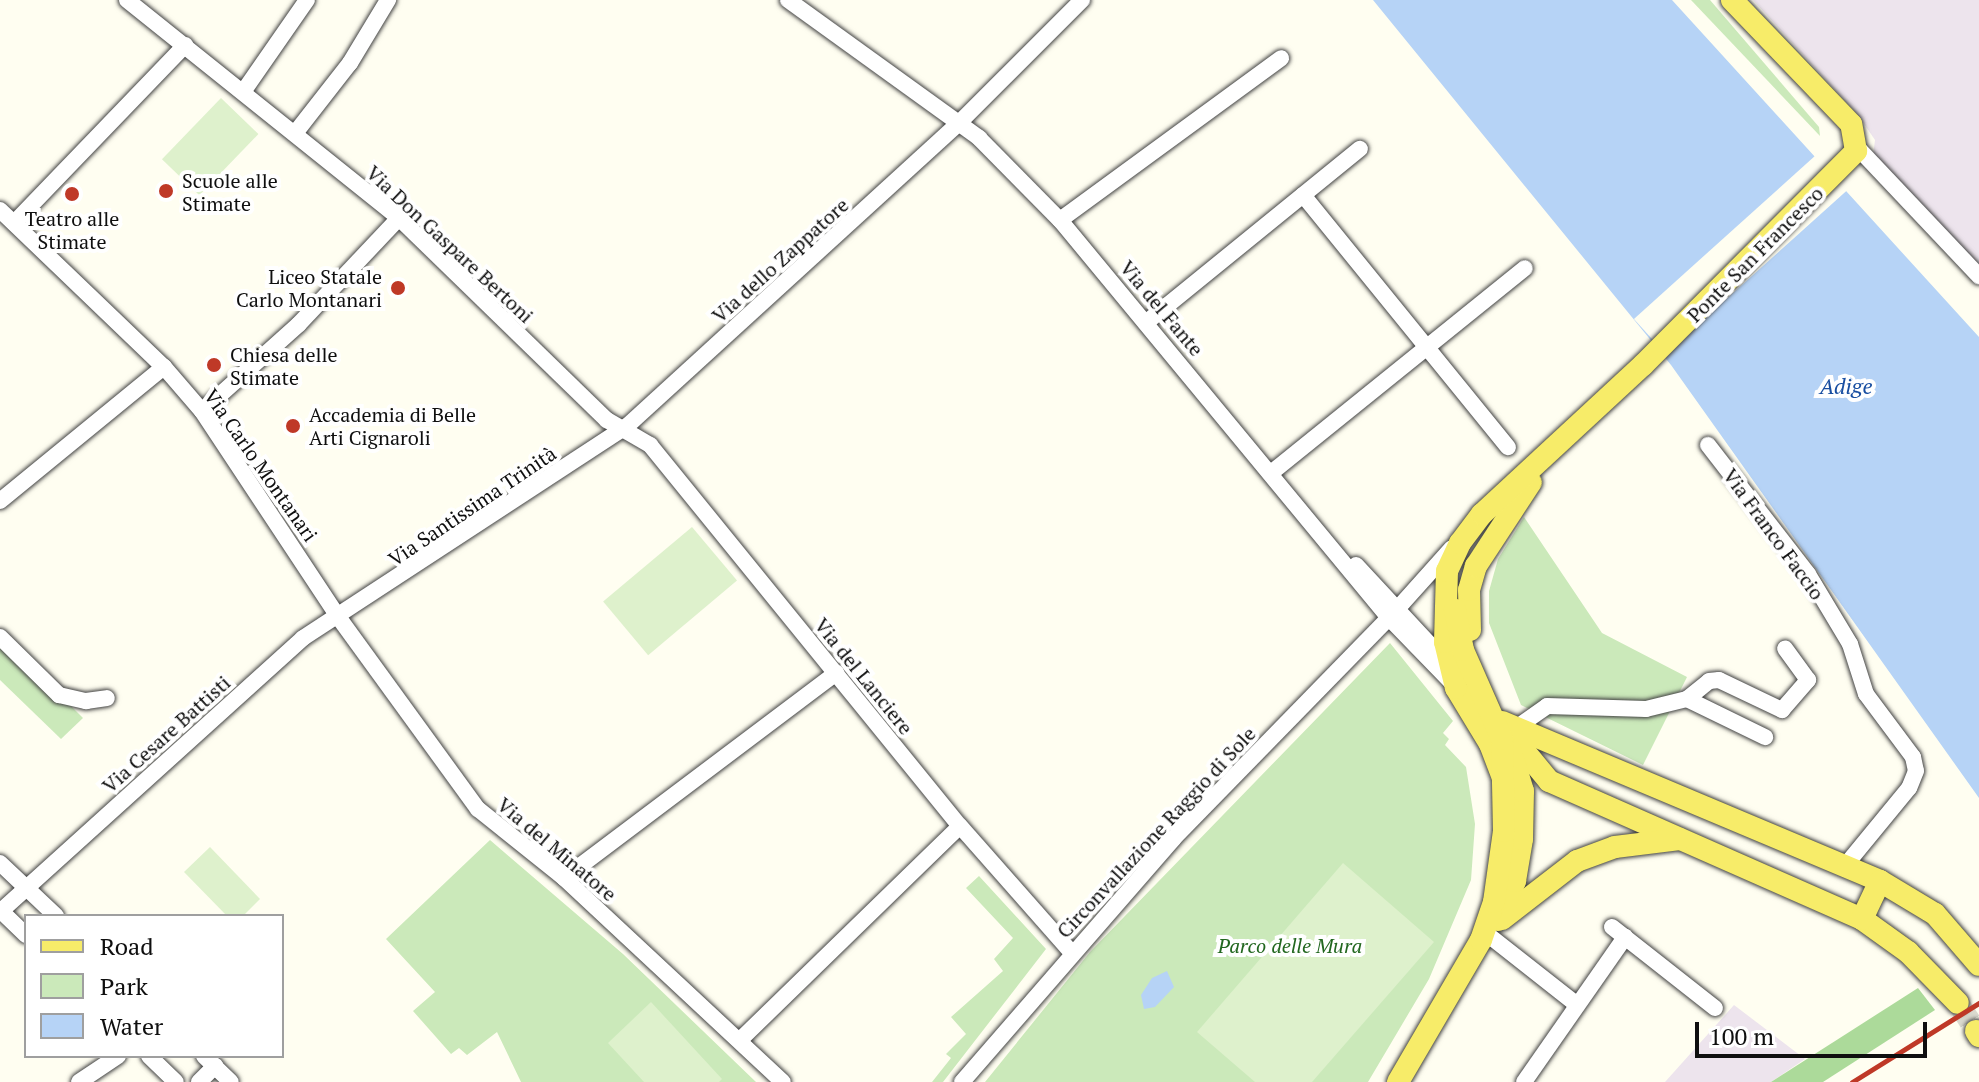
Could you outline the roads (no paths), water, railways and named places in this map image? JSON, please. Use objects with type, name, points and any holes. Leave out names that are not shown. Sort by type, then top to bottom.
[{"type":"main road","points":[[1732,0],[1851,124],[1854,148]]},
{"type":"main road","name":"Ponte San Francesco","points":[[1550,455],[1643,365],[1854,148]]},
{"type":"main road","points":[[1503,778],[1490,744],[1454,678],[1443,620],[1447,571],[1482,514],[1550,455]]},
{"type":"main road","points":[[1398,1082],[1515,881],[1523,795],[1521,776],[1481,676],[1467,615],[1476,566],[1550,455]]},
{"type":"main road","points":[[1482,514],[1460,566],[1455,616],[1469,663],[1498,720],[1549,781],[1862,919],[1908,952],[1958,1003]]},
{"type":"main road","points":[[1481,676],[1523,723],[1542,738]]},
{"type":"main road","points":[[1498,720],[1880,881],[1935,914],[1979,965]]},
{"type":"main road","points":[[1487,933],[1504,831],[1498,720]]},
{"type":"main road","points":[[1487,933],[1577,861],[1615,847],[1683,839]]},
{"type":"main road","points":[[1862,919],[1880,881]]},
{"type":"street","name":"Via Don Gaspare Bertoni","points":[[127,0],[296,132],[399,218],[607,420],[626,427]]},
{"type":"street","points":[[243,92],[307,0]]},
{"type":"street","points":[[296,132],[350,63],[388,0]]},
{"type":"street","name":"Via del Fante","points":[[788,0],[959,123],[1060,220],[1389,610],[1498,720]]},
{"type":"street","name":"Via dello Zappatore","points":[[626,427],[959,123],[1082,0]]},
{"type":"street","points":[[14,223],[185,45]]},
{"type":"street","points":[[1060,220],[1281,58]]},
{"type":"street","points":[[1854,148],[1979,276]]},
{"type":"street","points":[[1148,321],[1360,149]]},
{"type":"street","points":[[1303,195],[1508,447]]},
{"type":"street","name":"Via Carlo Montanari","points":[[0,210],[164,367],[202,411],[339,618]]},
{"type":"street","points":[[202,411],[299,324],[399,218]]},
{"type":"street","points":[[1271,473],[1525,268]]},
{"type":"street","points":[[0,501],[164,367]]},
{"type":"street","name":"Via Santissima Trinità","points":[[339,618],[626,427]]},
{"type":"street","name":"Via del Lanciere","points":[[626,427],[650,445],[960,826],[1071,952]]},
{"type":"street","name":"Via Franco Faccio","points":[[1708,445],[1808,574],[1850,644],[1872,704],[1913,757],[1916,771],[1909,788],[1845,866]]},
{"type":"street","name":"Circonvallazione Raggio di Sole","points":[[962,1082],[1071,952],[1375,632],[1389,610],[1482,514]]},
{"type":"street","name":"Via Cesare Battisti","points":[[1,910],[303,638],[339,618]]},
{"type":"street","name":"Via del Minatore","points":[[339,618],[470,799],[564,878],[741,1039],[783,1082]]},
{"type":"street","points":[[0,637],[59,695],[86,701],[107,698]]},
{"type":"street","points":[[1523,723],[1547,706],[1646,709],[1687,699],[1709,681],[1719,680],[1782,710],[1808,680],[1785,648]]},
{"type":"street","points":[[564,878],[836,673]]},
{"type":"street","points":[[1687,699],[1765,737]]},
{"type":"street","points":[[741,1039],[960,826]]},
{"type":"street","points":[[0,863],[54,914]]},
{"type":"street","points":[[1,910],[24,933]]},
{"type":"street","points":[[1524,1082],[1619,932],[1715,1008]]},
{"type":"street","points":[[1487,933],[1576,1004]]},
{"type":"street","points":[[79,1082],[115,1058]]},
{"type":"street","points":[[151,1058],[176,1082]]},
{"type":"street","points":[[199,1082],[210,1061],[231,1082]]},
{"type":"water","name":"Adige","points":[[1373,0],[1672,0],[1979,337],[1979,798],[1671,365]]},
{"type":"water","points":[[1167,971],[1174,987],[1155,1007],[1144,1009],[1141,995],[1152,978]]},
{"type":"tunnel","points":[[1958,1003],[1976,1031]]},
{"type":"railway","points":[[1852,1082],[1979,1003]]},
{"type":"place","name":"Scuole alle Stimate","points":[[166,191]]},
{"type":"place","name":"Teatro alle Stimate","points":[[72,194]]},
{"type":"place","name":"Liceo Statale Carlo Montanari","points":[[398,288]]},
{"type":"place","name":"Chiesa delle Stimate","points":[[214,365]]},
{"type":"place","name":"Accademia di Belle Arti Cignaroli","points":[[293,426]]},
{"type":"park label","name":"Parco delle Mura","points":[[1290,945]]}]
